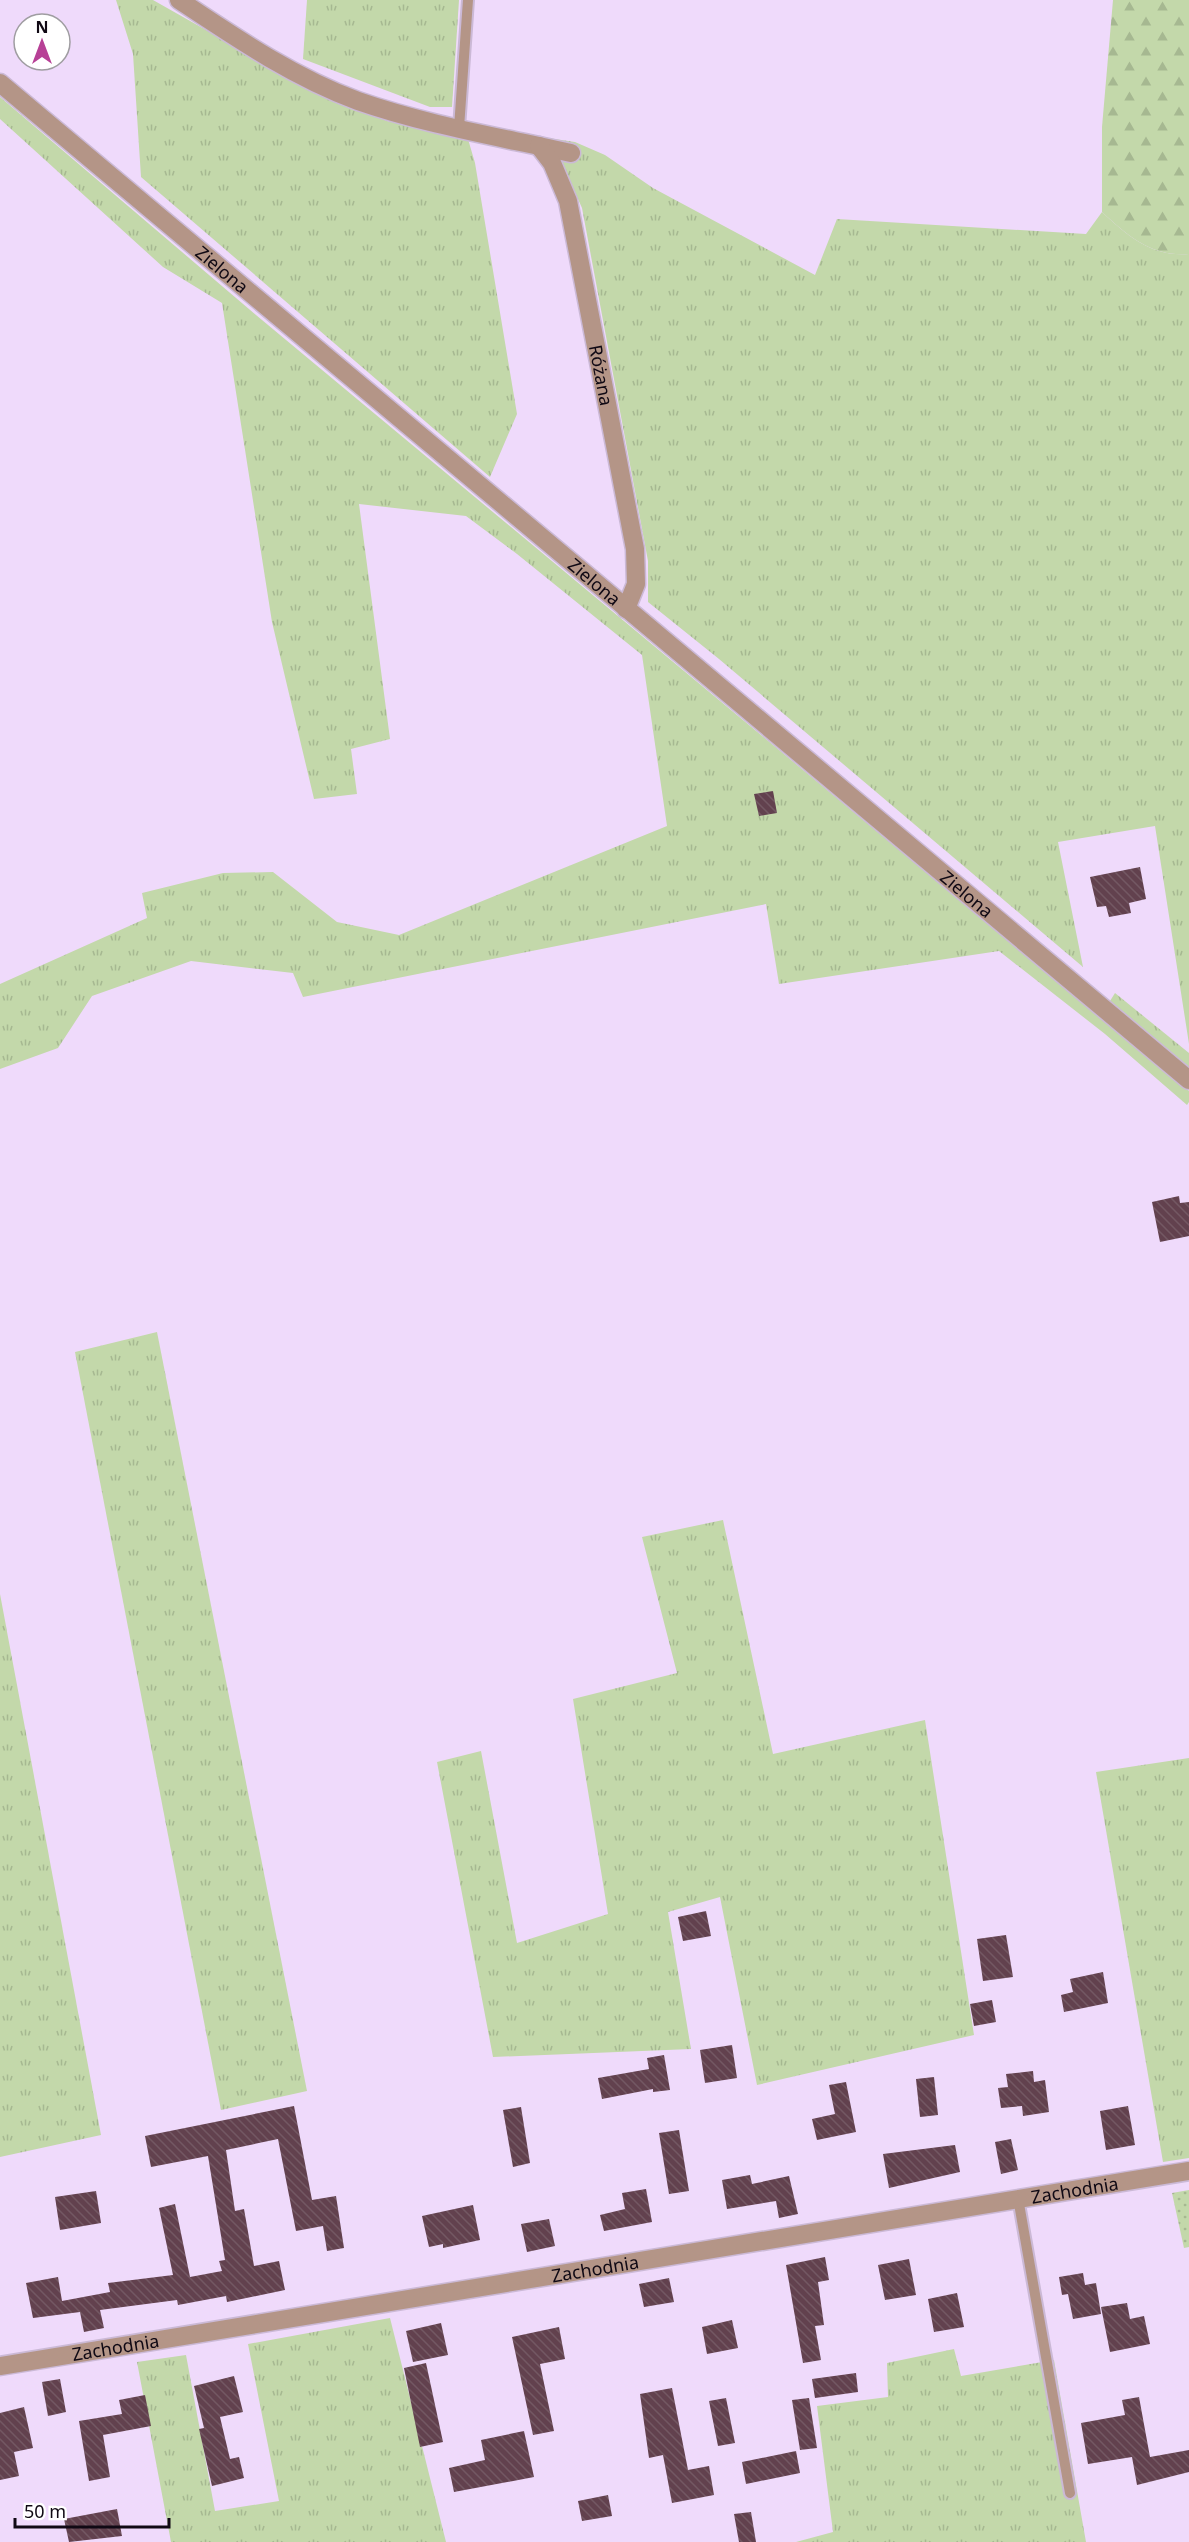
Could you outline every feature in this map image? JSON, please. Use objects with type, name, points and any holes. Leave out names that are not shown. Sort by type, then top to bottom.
[{"type":"street","points":[[179,0],[258,53],[313,81],[386,110],[571,153]]},
{"type":"street","name":"Zielona","points":[[0,83],[1189,1080]]},
{"type":"street","name":"Różana","points":[[539,146],[552,164],[568,201],[635,549],[636,584],[626,609]]},
{"type":"street","name":"Zachodnia","points":[[0,2366],[1189,2171]]},
{"type":"lane","points":[[459,128],[468,0]]},
{"type":"lane","points":[[1018,2199],[1070,2493]]},
{"type":"green space","points":[[116,0],[153,0],[303,85],[387,121],[468,139],[475,163],[517,414],[490,477],[141,177],[133,54]]},
{"type":"green space","points":[[307,0],[459,0],[452,107],[430,107],[303,59]]},
{"type":"green space","points":[[1113,0],[1189,0],[1189,254],[1163,252],[1141,243],[1102,212],[1102,127]]},
{"type":"green space","points":[[0,97],[256,315],[1189,1091],[1187,1105],[1105,1034],[999,951],[779,984],[766,904],[303,997],[293,973],[191,961],[92,996],[58,1048],[0,1069],[0,984],[147,918],[142,893],[223,873],[273,872],[337,922],[399,935],[667,826],[642,655],[466,516],[359,504],[390,739],[351,749],[357,794],[314,799],[272,622],[222,303],[163,267],[0,119]]},
{"type":"green space","points":[[535,136],[575,142],[605,155],[653,188],[815,275],[837,219],[1086,234],[1102,212],[1141,243],[1163,252],[1189,254],[1189,1044],[1155,826],[1058,842],[1083,967],[719,659],[648,602],[648,561],[582,208],[564,168]]},
{"type":"green space","points":[[1115,993],[1189,1053],[1189,1067],[1110,1001]]},
{"type":"green space","points":[[157,1332],[307,2091],[221,2110],[75,1352]]},
{"type":"green space","points":[[723,1520],[773,1754],[925,1720],[974,2035],[757,2085],[720,1897],[668,1912],[691,2049],[493,2057],[437,1762],[481,1751],[517,1943],[608,1914],[573,1699],[677,1673],[642,1537]]},
{"type":"green space","points":[[0,1594],[101,2135],[0,2157]]},
{"type":"green space","points":[[1189,1758],[1189,2158],[1163,2162],[1096,1772]]},
{"type":"green space","points":[[1189,2190],[1189,2247],[1184,2248],[1172,2193]]},
{"type":"green space","points":[[390,2318],[446,2542],[171,2542],[137,2362],[186,2355],[215,2511],[279,2501],[248,2344]]},
{"type":"green space","points":[[954,2349],[961,2376],[1054,2360],[1086,2542],[796,2542],[833,2532],[817,2406],[888,2397],[887,2363]]},
{"type":"building","points":[[773,791],[777,813],[759,816],[754,794]]},
{"type":"building","points":[[1140,867],[1146,899],[1129,903],[1131,913],[1109,917],[1106,906],[1097,907],[1090,877]]},
{"type":"building","points":[[1179,1196],[1180,1203],[1189,1202],[1189,1236],[1160,1242],[1152,1202]]},
{"type":"building","points":[[706,1911],[711,1936],[683,1941],[678,1917]]},
{"type":"building","points":[[1006,1935],[1013,1977],[983,1981],[977,1939]]},
{"type":"building","points":[[1103,1972],[1108,2003],[1064,2012],[1061,1995],[1073,1992],[1070,1979]]},
{"type":"building","points":[[992,2000],[996,2022],[974,2026],[970,2004]]},
{"type":"building","points":[[732,2045],[737,2078],[705,2083],[700,2050]]},
{"type":"building","points":[[664,2055],[670,2090],[653,2092],[653,2089],[602,2099],[598,2078],[649,2069],[647,2058]]},
{"type":"building","points":[[1033,2071],[1034,2082],[1045,2080],[1049,2112],[1023,2116],[1022,2106],[1001,2108],[998,2088],[1008,2087],[1006,2074]]},
{"type":"building","points":[[934,2077],[938,2115],[920,2117],[916,2079]]},
{"type":"building","points":[[846,2082],[856,2132],[817,2140],[812,2119],[835,2114],[829,2085]]},
{"type":"building","points":[[294,2106],[312,2200],[336,2196],[344,2248],[327,2251],[323,2226],[296,2231],[278,2139],[226,2150],[235,2211],[244,2209],[254,2266],[279,2261],[285,2290],[227,2302],[226,2296],[178,2305],[177,2300],[100,2310],[104,2328],[84,2332],[80,2312],[33,2318],[26,2283],[58,2277],[62,2301],[110,2292],[108,2283],[173,2275],[159,2208],[175,2204],[190,2277],[222,2271],[219,2261],[225,2260],[208,2156],[151,2167],[145,2136]]},
{"type":"building","points":[[1128,2106],[1135,2145],[1106,2150],[1100,2111]]},
{"type":"building","points":[[521,2107],[530,2163],[513,2167],[503,2110]]},
{"type":"building","points":[[679,2130],[689,2191],[669,2194],[659,2133]]},
{"type":"building","points":[[1011,2139],[1018,2170],[1001,2174],[995,2142]]},
{"type":"building","points":[[955,2145],[960,2172],[889,2188],[883,2154]]},
{"type":"building","points":[[750,2175],[752,2184],[789,2176],[798,2214],[779,2218],[776,2201],[727,2209],[722,2180]]},
{"type":"building","points":[[646,2189],[652,2222],[604,2231],[600,2215],[625,2209],[622,2193]]},
{"type":"building","points":[[96,2191],[101,2223],[60,2230],[55,2197]]},
{"type":"building","points":[[473,2205],[480,2240],[443,2248],[443,2244],[429,2247],[422,2216]]},
{"type":"building","points":[[549,2219],[555,2246],[527,2252],[521,2224]]},
{"type":"building","points":[[825,2257],[829,2280],[818,2282],[824,2325],[815,2326],[821,2360],[803,2363],[786,2265]]},
{"type":"building","points":[[909,2259],[916,2295],[885,2300],[878,2265]]},
{"type":"building","points":[[1083,2273],[1085,2285],[1096,2283],[1101,2314],[1073,2319],[1068,2294],[1062,2295],[1059,2277]]},
{"type":"building","points":[[669,2278],[674,2302],[644,2307],[639,2284]]},
{"type":"building","points":[[957,2293],[964,2327],[934,2332],[928,2299]]},
{"type":"building","points":[[1127,2303],[1130,2319],[1144,2316],[1150,2344],[1110,2352],[1101,2307]]},
{"type":"building","points":[[732,2320],[738,2348],[707,2354],[702,2327]]},
{"type":"building","points":[[441,2323],[448,2355],[413,2362],[406,2331]]},
{"type":"building","points":[[559,2327],[565,2359],[540,2364],[554,2431],[533,2435],[512,2337]]},
{"type":"building","points":[[426,2363],[443,2442],[420,2447],[404,2368]]},
{"type":"building","points":[[856,2373],[858,2392],[815,2398],[812,2379]]},
{"type":"building","points":[[234,2376],[243,2412],[220,2417],[230,2459],[239,2457],[244,2478],[212,2486],[199,2429],[204,2428],[194,2386]]},
{"type":"building","points":[[60,2379],[66,2412],[48,2416],[42,2382]]},
{"type":"building","points":[[672,2388],[688,2470],[709,2466],[714,2495],[672,2503],[663,2455],[649,2458],[640,2394]]},
{"type":"building","points":[[145,2395],[151,2426],[103,2435],[110,2477],[89,2481],[79,2421],[122,2414],[119,2400]]},
{"type":"building","points":[[1139,2397],[1150,2457],[1189,2450],[1189,2472],[1137,2485],[1132,2457],[1088,2464],[1081,2423],[1125,2415],[1122,2400]]},
{"type":"building","points":[[726,2398],[735,2443],[718,2446],[709,2401]]},
{"type":"building","points":[[809,2398],[817,2448],[800,2450],[792,2400]]},
{"type":"building","points":[[24,2407],[33,2448],[14,2452],[19,2476],[0,2480],[0,2413]]},
{"type":"building","points":[[524,2431],[534,2477],[454,2492],[449,2468],[485,2460],[481,2440]]},
{"type":"building","points":[[796,2451],[800,2473],[746,2484],[742,2462]]},
{"type":"building","points":[[608,2495],[612,2516],[582,2521],[578,2501]]},
{"type":"building","points":[[117,2509],[122,2536],[69,2542],[64,2519]]},
{"type":"building","points":[[751,2512],[756,2542],[739,2542],[734,2514]]}]
